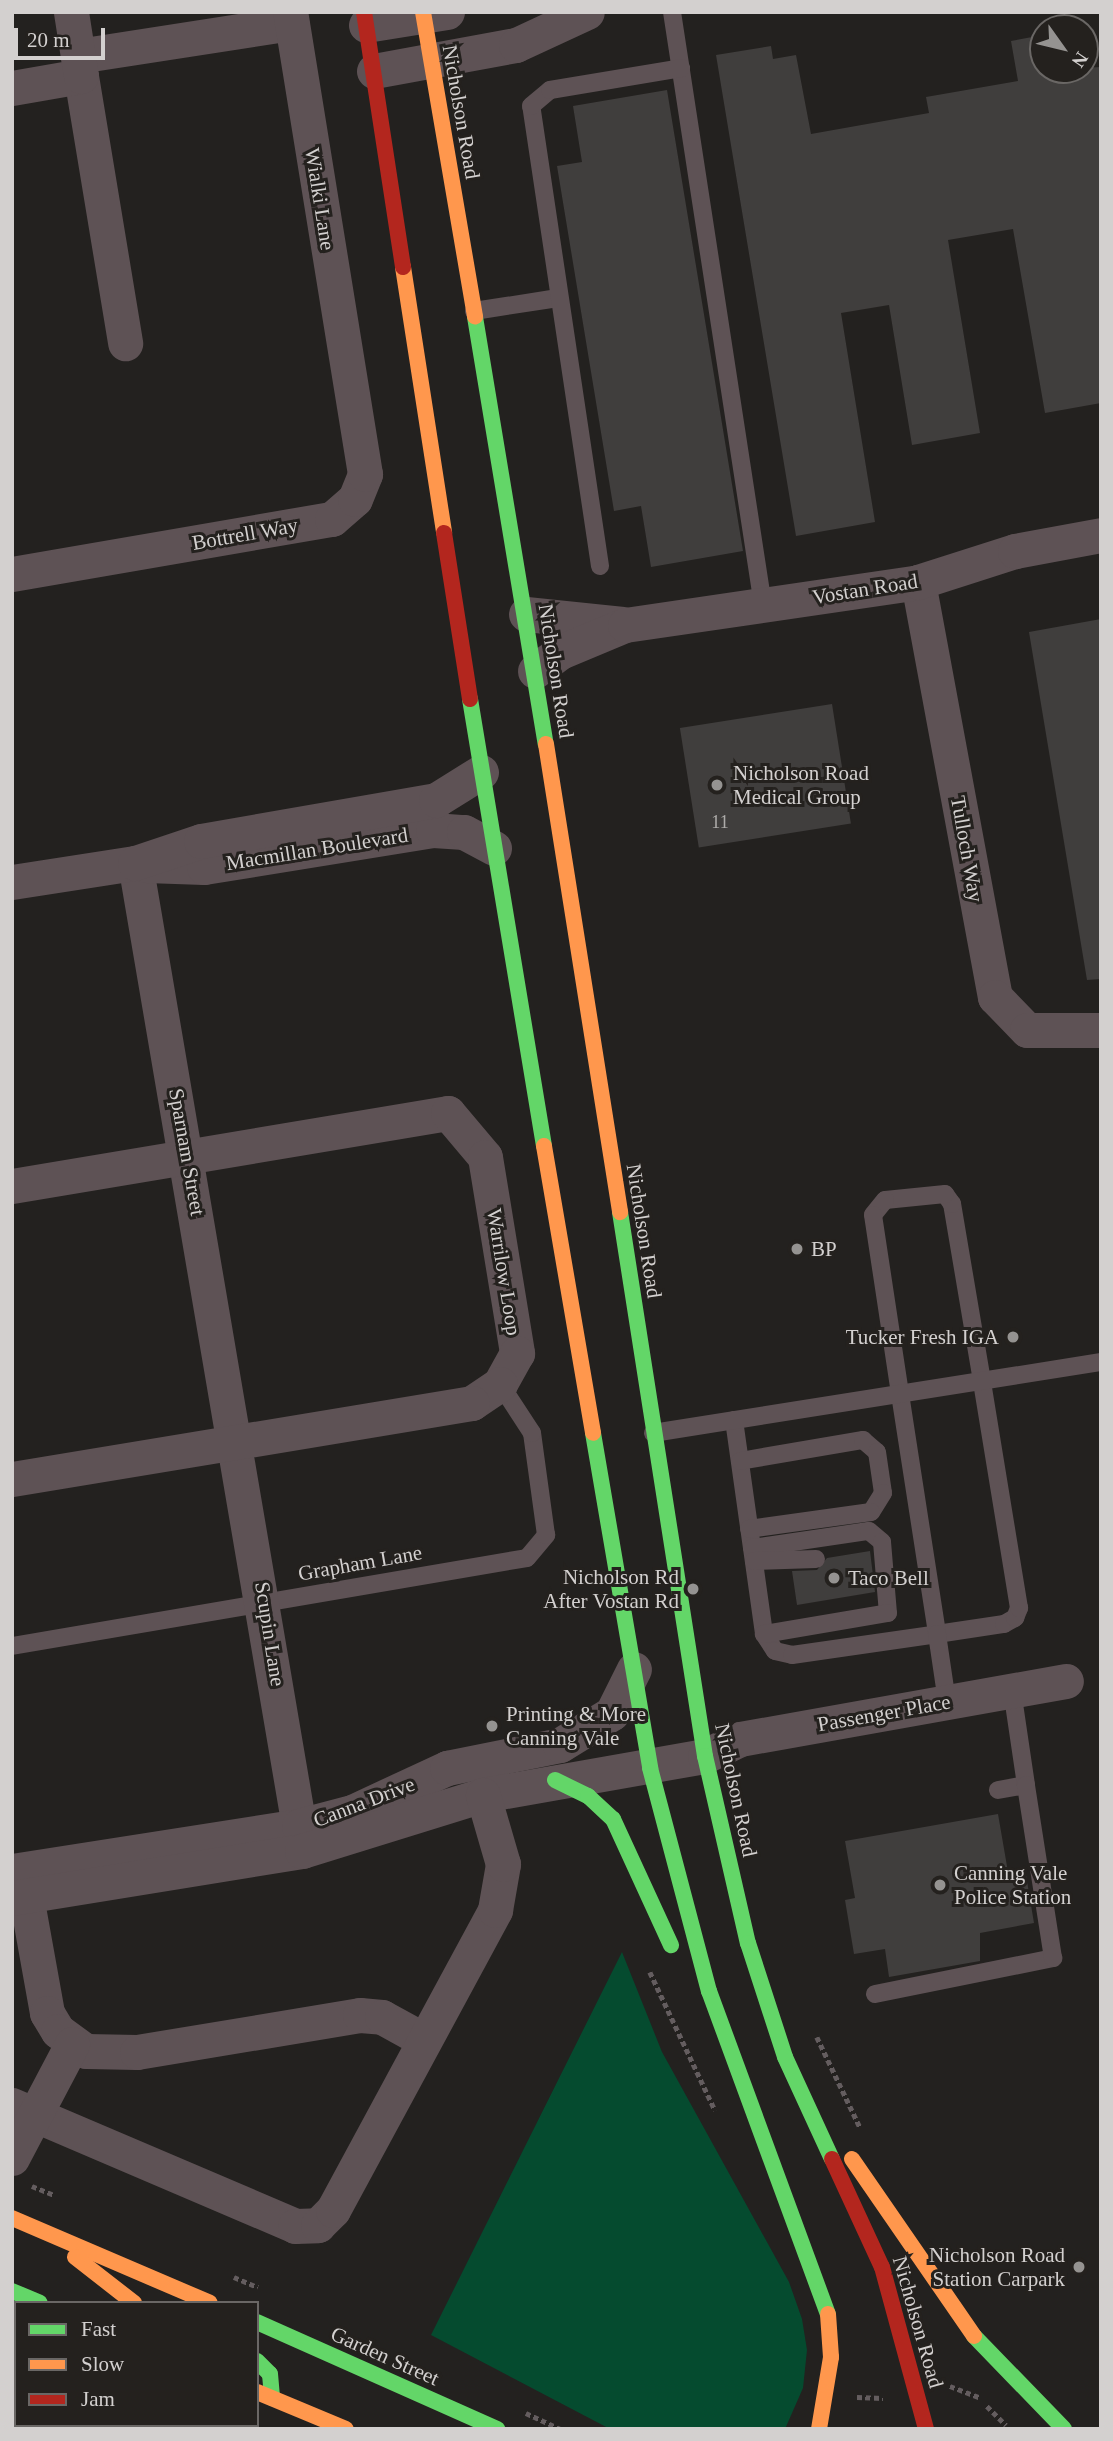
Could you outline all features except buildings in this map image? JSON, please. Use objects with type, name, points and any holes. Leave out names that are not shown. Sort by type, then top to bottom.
[{"type":"main road","name":"Nicholson Road","points":[[431,13],[431,60],[526,614],[705,1756],[748,1943],[794,2081],[882,2267],[926,2429]]},
{"type":"main road","points":[[365,19],[481,772],[650,1768],[679,1894],[752,2111],[827,2300],[831,2357],[819,2429]]},
{"type":"main road","points":[[555,1780],[613,1819],[656,1902],[678,1965]]},
{"type":"main road","points":[[713,2064],[752,2111]]},
{"type":"main road","points":[[794,2081],[984,2351],[1064,2429]]},
{"type":"main road","points":[[12,2218],[206,2301]]},
{"type":"main road","points":[[49,2235],[132,2301]]},
{"type":"main road","points":[[12,2291],[35,2301]]},
{"type":"main road","name":"Garden Street","points":[[259,2323],[497,2429]]},
{"type":"main road","points":[[259,2363],[270,2374],[264,2395],[346,2429]]},
{"type":"street","points":[[71,12],[125,343]]},
{"type":"street","points":[[374,71],[516,45],[587,12]]},
{"type":"street","points":[[365,19],[431,13]]},
{"type":"street","points":[[12,88],[79,66],[291,18]]},
{"type":"street","name":"Wialki Lane","points":[[291,18],[350,385]]},
{"type":"street","name":"Bottrell Way","points":[[12,574],[332,519],[355,499],[365,474],[350,385]]},
{"type":"street","name":"Vostan Road","points":[[535,671],[560,652],[625,625],[918,582],[1015,551],[1101,535]]},
{"type":"street","name":"Tulloch Way","points":[[918,582],[995,997],[1027,1030],[1101,1030]]},
{"type":"street","name":"Vostan Road","points":[[526,614],[625,625]]},
{"type":"street","name":"Macmillan Boulevard","points":[[12,882],[135,863],[201,841],[436,800],[481,772]]},
{"type":"street","name":"Macmillan Boulevard","points":[[135,863],[204,867],[433,830],[464,832],[495,848]]},
{"type":"street","name":"Sparnam Street","points":[[135,863],[238,1441]]},
{"type":"street","name":"Warrilow Loop","points":[[12,1186],[448,1112],[485,1157],[517,1353],[500,1384],[472,1403],[12,1479]]},
{"type":"street","name":"Scupin Lane","points":[[238,1441],[299,1826]]},
{"type":"street","name":"Canna Drive","points":[[17,1889],[352,1812],[447,1768],[577,1740],[612,1713],[634,1668]]},
{"type":"street","name":"Passenger Place","points":[[650,1768],[705,1756],[740,1739],[1066,1681]]},
{"type":"street","name":"Canna Drive","points":[[17,1889],[302,1851],[483,1796],[555,1780],[650,1768]]},
{"type":"street","points":[[23,2110],[295,2226],[318,2225],[333,2210],[495,1910],[503,1864],[483,1796]]},
{"type":"street","points":[[17,1889],[47,2013],[72,2044],[137,2052],[373,2015],[425,2040]]},
{"type":"street","points":[[12,2158],[23,2110],[72,2044]]},
{"type":"lane","points":[[672,12],[763,605]]},
{"type":"lane","points":[[600,566],[531,106],[550,90],[681,68]]},
{"type":"lane","points":[[474,311],[558,298]]},
{"type":"lane","points":[[734,1420],[764,1634],[775,1651],[792,1655],[937,1634],[1004,1624],[1019,1608],[952,1203],[931,1191],[885,1200],[873,1215],[937,1634],[947,1702]]},
{"type":"lane","points":[[653,1433],[1101,1362]]},
{"type":"lane","name":"Grapham Lane","points":[[12,1646],[527,1558],[546,1535],[532,1433],[500,1384]]},
{"type":"lane","points":[[740,1461],[863,1440],[877,1452],[883,1493],[871,1512],[750,1530]]},
{"type":"lane","points":[[753,1554],[869,1531],[878,1534],[884,1555],[888,1613],[764,1634]]},
{"type":"lane","points":[[753,1554],[816,1559]]},
{"type":"lane","points":[[875,1994],[1053,1958],[1012,1690]]},
{"type":"lane","points":[[998,1790],[1026,1785]]},
{"type":"path","points":[[813,2028],[866,2136]]},
{"type":"path","points":[[958,2384],[1011,2429]]},
{"type":"green space","points":[[622,1952],[662,2052],[789,2282],[802,2319],[807,2350],[803,2388],[785,2429],[610,2429],[431,2335]]},
{"type":"traffic: fast","points":[[475,317],[546,744]]},
{"type":"traffic: fast","points":[[470,699],[544,1146]]},
{"type":"traffic: fast","points":[[620,1212],[705,1756],[748,1943],[785,2057],[832,2159]]},
{"type":"traffic: fast","points":[[593,1433],[650,1768],[709,1991],[828,2314]]},
{"type":"traffic: fast","points":[[555,1780],[588,1796],[613,1819],[671,1945]]},
{"type":"traffic: fast","points":[[12,2291],[35,2301]]},
{"type":"traffic: fast","points":[[259,2323],[497,2429]]},
{"type":"traffic: fast","points":[[974,2336],[1064,2429]]},
{"type":"traffic: fast","points":[[259,2363],[270,2374],[272,2398]]},
{"type":"traffic: slow","points":[[423,12],[475,317]]},
{"type":"traffic: slow","points":[[403,267],[444,533]]},
{"type":"traffic: slow","points":[[546,744],[620,1212]]},
{"type":"traffic: slow","points":[[544,1146],[593,1433]]},
{"type":"traffic: slow","points":[[852,2159],[974,2336]]},
{"type":"traffic: slow","points":[[12,2218],[205,2301]]},
{"type":"traffic: slow","points":[[75,2257],[131,2301]]},
{"type":"traffic: slow","points":[[819,2429],[831,2357],[828,2314]]},
{"type":"traffic: slow","points":[[259,2393],[346,2429]]},
{"type":"traffic: jam","points":[[364,12],[403,267]]},
{"type":"traffic: jam","points":[[444,533],[470,699]]},
{"type":"traffic: jam","points":[[832,2159],[882,2267],[926,2429]]},
{"type":"place","name":"Nicholson Road Medical Group","points":[[717,785]]},
{"type":"place","name":"BP","points":[[797,1249]]},
{"type":"place","name":"Tucker Fresh IGA","points":[[1013,1337]]},
{"type":"place","name":"Taco Bell","points":[[834,1578]]},
{"type":"place","name":"Nicholson Rd After Vostan Rd","points":[[693,1589]]},
{"type":"place","name":"Printing & More Canning Vale","points":[[492,1726]]},
{"type":"place","name":"Canning Vale Police Station","points":[[940,1885]]},
{"type":"place","name":"Nicholson Road Station Carpark","points":[[1079,2267]]}]
